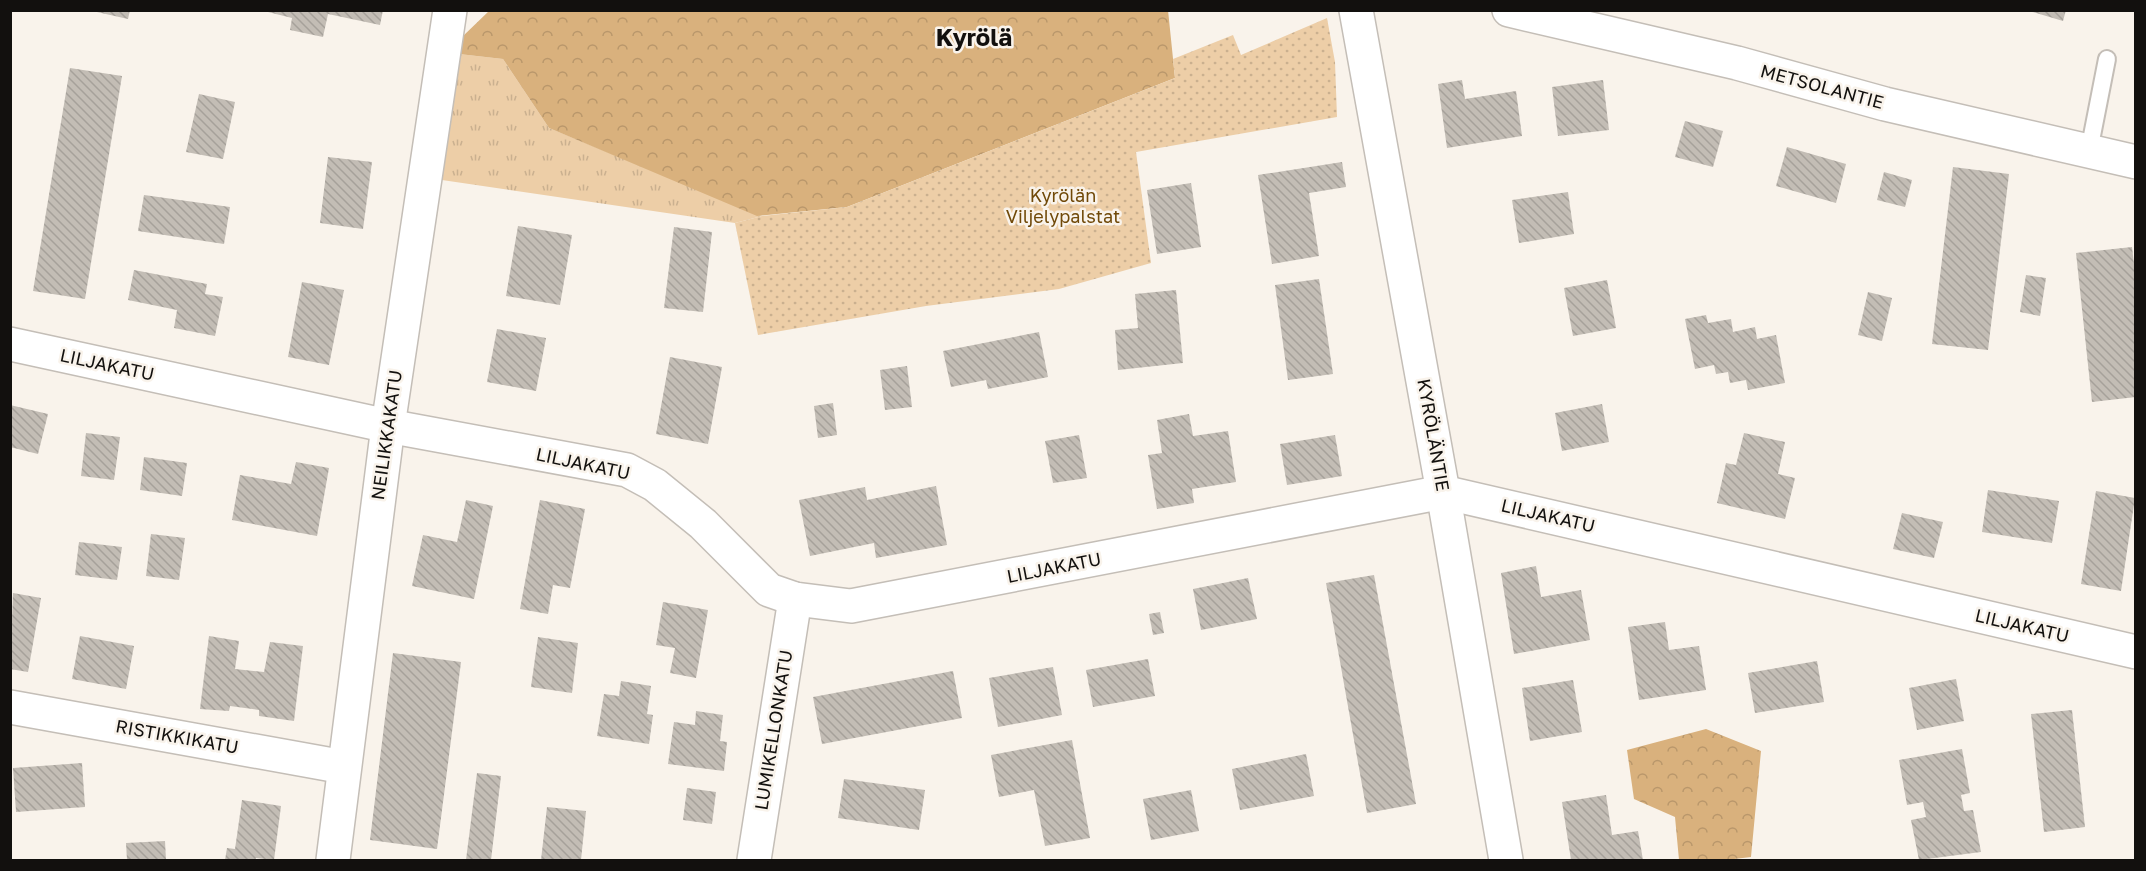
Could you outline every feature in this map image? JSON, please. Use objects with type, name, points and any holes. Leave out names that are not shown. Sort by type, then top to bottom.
[{"type":"street","name":"NEILIKKAKATU","points":[[333,861],[388,426],[450,10]]},
{"type":"street","name":"KYRÖLÄNTIE","points":[[1356,10],[1443,492],[1506,861]]},
{"type":"street","name":"METSOLANTIE","points":[[1509,10],[1737,63],[1885,104],[2136,162]]},
{"type":"street","name":"LILJAKATU","points":[[10,344],[388,426],[627,470],[655,485],[703,524],[769,590],[795,599],[850,606],[1443,492],[2136,652]]},
{"type":"street","name":"LUMIKELLONKATU","points":[[754,861],[795,599]]},
{"type":"street","name":"RISTIKKIKATU","points":[[10,707],[344,767]]},
{"type":"lane","points":[[2090,151],[2108,59]]},
{"type":"green space","points":[[1168,10],[1175,78],[847,207],[757,216],[549,128],[503,59],[459,54],[462,37],[489,11]]},
{"type":"green space","name":"Kyrölän Viljelypalstat","points":[[1327,18],[1335,62],[1337,117],[1136,152],[1151,263],[1059,289],[926,306],[758,335],[735,223],[762,216],[847,207],[1175,78],[1173,59],[1233,35],[1241,55]]},
{"type":"green space","points":[[459,54],[503,59],[549,128],[762,216],[735,223],[442,180]]},
{"type":"green space","points":[[1706,729],[1761,751],[1751,857],[1726,860],[1679,860],[1675,817],[1634,799],[1627,750]]},
{"type":"building","points":[[88,10],[130,10],[128,19]]},
{"type":"building","points":[[260,10],[383,10],[380,25],[328,14],[323,37],[290,30],[292,18]]},
{"type":"building","points":[[2026,10],[2066,10],[2063,21]]},
{"type":"building","points":[[70,68],[122,76],[85,299],[33,291]]},
{"type":"building","points":[[1462,80],[1465,99],[1516,91],[1522,136],[1447,148],[1438,84]]},
{"type":"building","points":[[1603,80],[1609,130],[1558,136],[1552,87]]},
{"type":"building","points":[[199,94],[235,102],[223,159],[186,152]]},
{"type":"building","points":[[1685,121],[1723,131],[1713,167],[1675,157]]},
{"type":"building","points":[[1787,147],[1846,164],[1836,203],[1776,186]]},
{"type":"building","points":[[328,157],[372,162],[363,229],[320,223]]},
{"type":"building","points":[[1342,162],[1346,187],[1309,193],[1319,256],[1272,264],[1258,175]]},
{"type":"building","points":[[1953,167],[2009,174],[1988,350],[1932,344]]},
{"type":"building","points":[[1884,172],[1912,180],[1905,207],[1877,200]]},
{"type":"building","points":[[1191,183],[1201,247],[1157,254],[1147,190]]},
{"type":"building","points":[[1568,192],[1574,234],[1519,243],[1512,200]]},
{"type":"building","points":[[144,195],[230,207],[224,244],[138,231]]},
{"type":"building","points":[[518,226],[572,235],[560,305],[506,296]]},
{"type":"building","points":[[674,227],[712,232],[703,312],[664,308]]},
{"type":"building","points":[[2132,247],[2136,280],[2136,397],[2092,402],[2076,253]]},
{"type":"building","points":[[134,270],[207,284],[205,294],[223,297],[215,336],[174,328],[177,310],[128,300]]},
{"type":"building","points":[[2026,275],[2046,278],[2040,316],[2020,312]]},
{"type":"building","points":[[1319,279],[1333,374],[1288,380],[1275,285]]},
{"type":"building","points":[[1607,280],[1616,328],[1573,336],[1564,288]]},
{"type":"building","points":[[302,282],[344,290],[329,365],[288,357]]},
{"type":"building","points":[[1176,290],[1183,363],[1118,370],[1115,330],[1138,328],[1135,294]]},
{"type":"building","points":[[1868,292],[1892,298],[1882,341],[1858,335]]},
{"type":"building","points":[[1706,315],[1708,323],[1731,319],[1733,332],[1755,327],[1757,339],[1776,335],[1785,383],[1748,390],[1746,380],[1730,383],[1728,372],[1716,374],[1714,365],[1695,369],[1685,319]]},
{"type":"building","points":[[497,329],[546,338],[536,391],[487,382]]},
{"type":"building","points":[[1039,332],[1048,377],[988,389],[986,380],[951,387],[943,351]]},
{"type":"building","points":[[670,357],[722,367],[708,444],[656,434]]},
{"type":"building","points":[[907,366],[912,407],[885,410],[880,370]]},
{"type":"building","points":[[833,403],[837,435],[818,438],[814,406]]},
{"type":"building","points":[[1602,404],[1609,442],[1562,451],[1555,413]]},
{"type":"building","points":[[10,405],[48,414],[38,454],[10,447]]},
{"type":"building","points":[[1189,414],[1193,436],[1228,431],[1236,482],[1192,489],[1194,503],[1157,509],[1148,455],[1162,453],[1157,420]]},
{"type":"building","points":[[86,433],[120,437],[114,480],[81,476]]},
{"type":"building","points":[[1744,433],[1785,442],[1778,474],[1795,478],[1785,519],[1717,503],[1726,463],[1736,465]]},
{"type":"building","points":[[1079,435],[1087,478],[1053,483],[1045,441]]},
{"type":"building","points":[[1335,435],[1342,476],[1287,485],[1280,444]]},
{"type":"building","points":[[144,457],[187,463],[182,496],[140,490]]},
{"type":"building","points":[[296,462],[329,468],[317,536],[232,520],[240,475],[291,484]]},
{"type":"building","points":[[936,486],[947,545],[876,558],[874,543],[810,556],[799,500],[865,487],[867,500]]},
{"type":"building","points":[[1988,490],[2059,501],[2052,543],[1982,532]]},
{"type":"building","points":[[2096,491],[2135,498],[2121,591],[2081,584]]},
{"type":"building","points":[[466,500],[493,506],[474,599],[412,586],[423,535],[457,542]]},
{"type":"building","points":[[540,500],[585,509],[570,588],[553,585],[548,614],[520,609]]},
{"type":"building","points":[[1902,513],[1943,522],[1934,558],[1893,549]]},
{"type":"building","points":[[151,534],[185,538],[179,580],[146,576]]},
{"type":"building","points":[[79,542],[122,547],[117,580],[75,575]]},
{"type":"building","points":[[1536,566],[1541,597],[1581,590],[1590,640],[1514,654],[1501,573]]},
{"type":"building","points":[[1374,575],[1416,804],[1367,813],[1326,583]]},
{"type":"building","points":[[1248,578],[1257,619],[1201,630],[1193,589]]},
{"type":"building","points":[[13,593],[41,598],[28,672],[10,669]]},
{"type":"building","points":[[663,602],[708,610],[696,678],[670,673],[675,648],[656,645]]},
{"type":"building","points":[[1160,612],[1164,633],[1153,635],[1149,614]]},
{"type":"building","points":[[1665,622],[1669,650],[1699,646],[1706,690],[1639,700],[1628,627]]},
{"type":"building","points":[[80,636],[134,646],[126,689],[72,679]]},
{"type":"building","points":[[209,636],[239,641],[235,669],[264,672],[270,642],[303,646],[294,721],[259,716],[259,710],[230,706],[229,711],[200,709]]},
{"type":"building","points":[[538,637],[578,643],[572,693],[531,687]]},
{"type":"building","points":[[393,653],[461,662],[437,849],[370,840]]},
{"type":"building","points":[[1148,659],[1155,696],[1093,707],[1086,670]]},
{"type":"building","points":[[1817,661],[1824,702],[1755,713],[1748,673]]},
{"type":"building","points":[[1053,667],[1062,715],[998,727],[989,678]]},
{"type":"building","points":[[953,671],[962,718],[822,744],[813,697]]},
{"type":"building","points":[[1956,679],[1964,721],[1917,730],[1909,688]]},
{"type":"building","points":[[1573,680],[1582,732],[1530,741],[1522,688]]},
{"type":"building","points":[[621,681],[651,686],[647,714],[653,715],[649,744],[597,736],[604,694],[619,696]]},
{"type":"building","points":[[2072,710],[2085,827],[2044,832],[2031,714]]},
{"type":"building","points":[[696,711],[723,715],[720,741],[727,742],[724,771],[668,764],[674,722],[695,725]]},
{"type":"building","points":[[1072,740],[1090,838],[1045,846],[1034,790],[999,797],[991,755]]},
{"type":"building","points":[[1962,749],[1970,793],[1961,795],[1964,811],[1973,810],[1981,852],[1919,860],[1911,820],[1926,817],[1923,802],[1907,805],[1899,760]]},
{"type":"building","points":[[1306,754],[1314,796],[1240,810],[1232,769]]},
{"type":"building","points":[[82,763],[85,807],[16,812],[13,768]]},
{"type":"building","points":[[477,773],[501,776],[491,860],[466,860]]},
{"type":"building","points":[[844,779],[925,790],[919,830],[838,818]]},
{"type":"building","points":[[687,788],[716,792],[712,824],[683,820]]},
{"type":"building","points":[[1191,790],[1199,831],[1151,840],[1143,799]]},
{"type":"building","points":[[1606,795],[1612,835],[1638,831],[1643,860],[1571,860],[1562,802]]},
{"type":"building","points":[[242,800],[281,806],[274,860],[256,858],[255,860],[225,860],[227,848],[235,849]]},
{"type":"building","points":[[547,807],[586,811],[581,860],[541,860]]},
{"type":"building","points":[[165,841],[166,860],[127,860],[126,843]]},
{"type":"district","name":"Kyrölä","points":[[974,38]]}]
